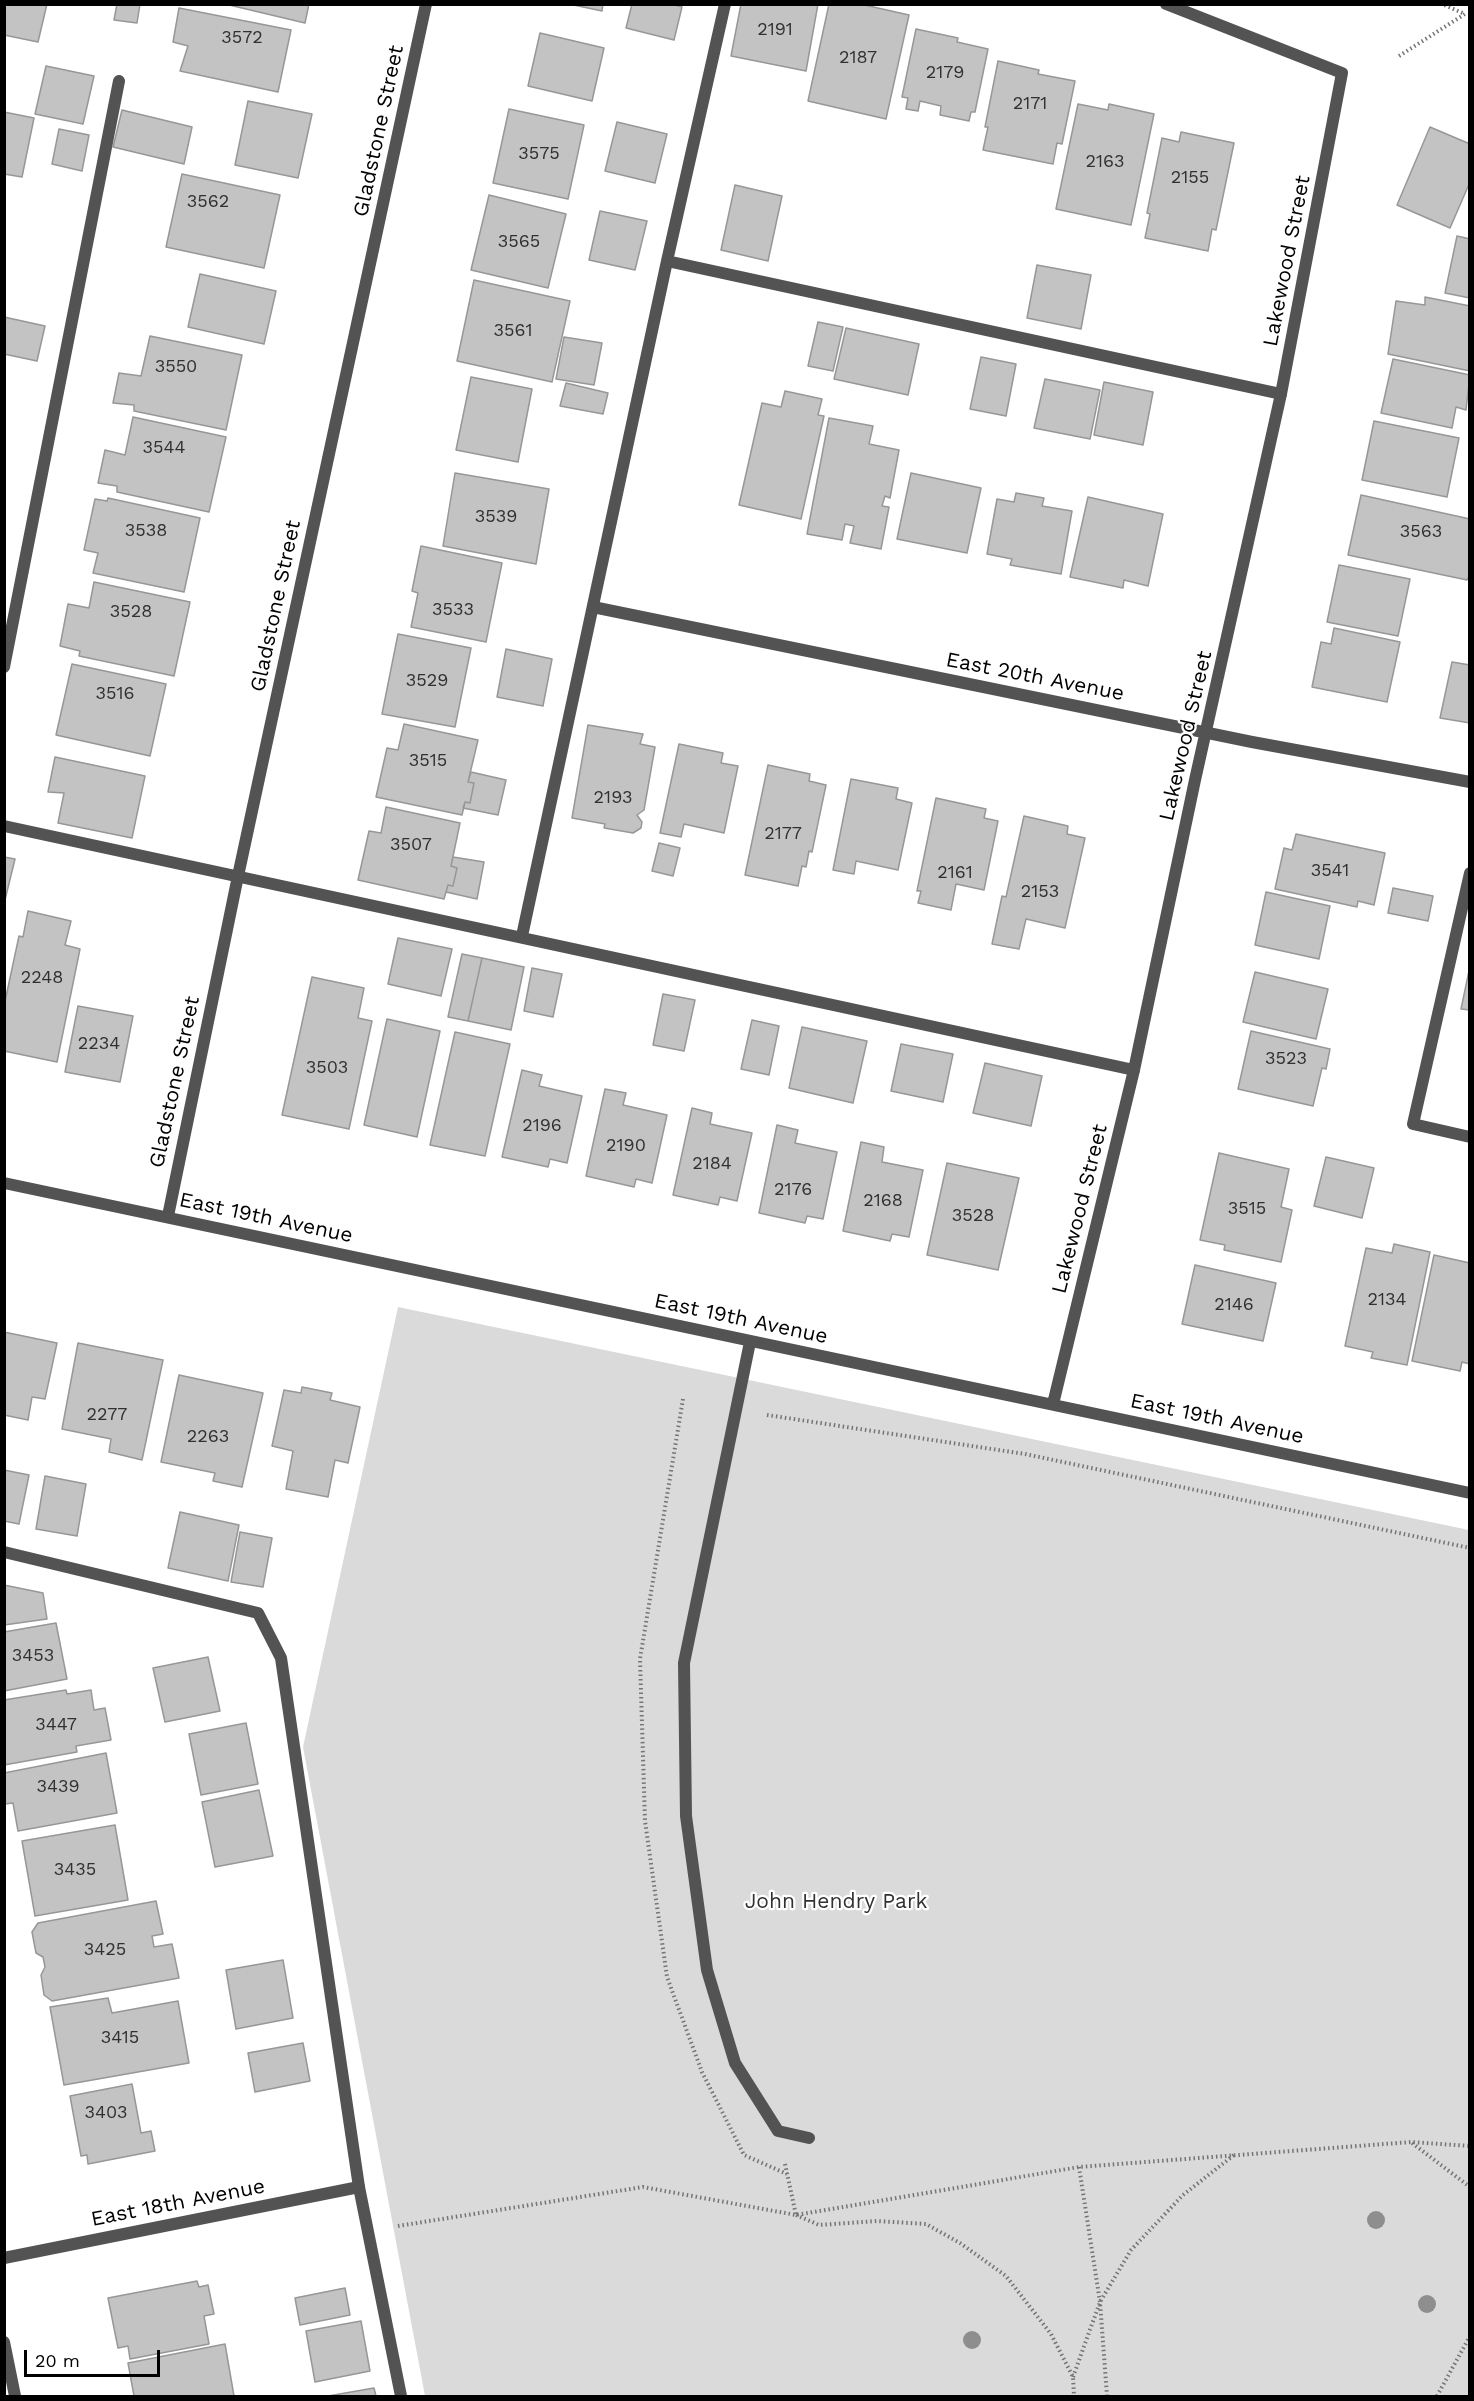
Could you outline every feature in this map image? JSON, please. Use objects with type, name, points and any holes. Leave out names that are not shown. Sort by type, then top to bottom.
[{"type":"street","name":"Gladstone Street","points":[[168,1216],[238,876],[426,4]]},
{"type":"street","points":[[522,936],[667,261],[725,4]]},
{"type":"street","name":"Lakewood Street","points":[[1053,1404],[1134,1070],[1281,394],[1342,73],[1166,4]]},
{"type":"street","points":[[4,667],[119,81]]},
{"type":"street","points":[[667,261],[1281,394]]},
{"type":"street","name":"East 20th Avenue","points":[[592,608],[1206,732],[1470,782]]},
{"type":"street","points":[[4,826],[522,936],[1134,1070]]},
{"type":"street","points":[[1470,873],[1413,1124],[1470,1137]]},
{"type":"street","name":"East 19th Avenue","points":[[4,1183],[1470,1493]]},
{"type":"street","points":[[750,1342],[684,1663],[686,1816],[707,1970],[735,2063],[778,2131],[809,2138]]},
{"type":"street","points":[[4,1552],[258,1613],[281,1658],[359,2187],[401,2397]]},
{"type":"street","name":"East 18th Avenue","points":[[4,2258],[359,2187]]},
{"type":"street","points":[[4,2342],[15,2397]]},
{"type":"path","points":[[1442,4],[1467,15]]},
{"type":"path","points":[[1399,56],[1467,15]]},
{"type":"path","points":[[736,1410],[1025,1454],[1470,1548]]},
{"type":"path","points":[[1411,2142],[1470,2187]]},
{"type":"path","points":[[796,2215],[1079,2168],[1234,2154],[1411,2142],[1470,2146]]},
{"type":"path","points":[[1074,2397],[1073,2377],[1100,2302],[1131,2250],[1183,2195],[1234,2154]]},
{"type":"path","points":[[1079,2168],[1100,2302],[1107,2397]]},
{"type":"path","points":[[787,2175],[796,2215]]},
{"type":"path","points":[[369,2233],[643,2187],[796,2215],[819,2225],[877,2221],[926,2224],[960,2243],[1006,2276],[1051,2334],[1073,2377]]},
{"type":"path","points":[[1437,2397],[1470,2336]]},
{"type":"green space","name":"John Hendry Park","points":[[398,1307],[1469,1530],[1469,2396],[425,2396],[303,1747]]},
{"type":"building","points":[[4,4],[47,4],[38,42],[4,35]]},
{"type":"building","points":[[117,4],[140,4],[137,23],[114,20]]},
{"type":"building","points":[[225,4],[309,4],[305,23]]},
{"type":"building","points":[[569,4],[603,4],[602,11]]},
{"type":"building","points":[[632,4],[672,4],[682,7],[674,40],[626,28]]},
{"type":"building","points":[[741,4],[818,4],[806,71],[731,56]]},
{"type":"building","points":[[829,4],[860,4],[909,15],[886,119],[808,101]]},
{"type":"building","points":[[179,8],[291,30],[278,92],[180,71],[188,46],[173,42]]},
{"type":"building","points":[[916,29],[958,38],[957,42],[988,49],[975,112],[971,112],[969,121],[940,115],[941,106],[920,101],[918,111],[906,109],[908,98],[902,97]]},
{"type":"building","points":[[540,33],[604,48],[592,101],[528,86]]},
{"type":"building","points":[[998,61],[1039,70],[1038,74],[1075,81],[1062,144],[1057,143],[1053,164],[983,150],[988,127],[985,127]]},
{"type":"building","points":[[46,66],[94,76],[83,124],[35,114]]},
{"type":"building","points":[[248,101],[312,114],[298,178],[235,165]]},
{"type":"building","points":[[1078,104],[1108,110],[1109,104],[1154,114],[1131,225],[1056,209]]},
{"type":"building","points":[[509,109],[584,125],[568,199],[493,183]]},
{"type":"building","points":[[122,110],[192,127],[184,164],[113,147]]},
{"type":"building","points":[[4,112],[34,118],[22,177],[4,174]]},
{"type":"building","points":[[617,122],[667,134],[655,183],[605,171]]},
{"type":"building","points":[[1430,127],[1470,144],[1470,182],[1450,228],[1397,205]]},
{"type":"building","points":[[59,129],[89,135],[82,171],[52,164]]},
{"type":"building","points":[[1181,132],[1234,143],[1216,230],[1212,229],[1208,251],[1145,238],[1150,214],[1147,213],[1162,138],[1179,142]]},
{"type":"building","points":[[182,174],[280,195],[264,268],[166,247]]},
{"type":"building","points":[[735,185],[782,196],[768,261],[721,250]]},
{"type":"building","points":[[489,195],[566,214],[548,288],[471,270]]},
{"type":"building","points":[[600,211],[647,221],[635,270],[589,260]]},
{"type":"building","points":[[1457,236],[1470,239],[1470,298],[1445,293]]},
{"type":"building","points":[[1037,265],[1091,275],[1081,329],[1027,318]]},
{"type":"building","points":[[200,274],[276,291],[264,344],[188,327]]},
{"type":"building","points":[[474,280],[570,301],[552,382],[457,361]]},
{"type":"building","points":[[1425,297],[1470,306],[1470,371],[1388,354],[1396,301],[1425,305]]},
{"type":"building","points":[[4,317],[45,326],[37,361],[4,354]]},
{"type":"building","points":[[818,322],[843,327],[833,371],[808,366]]},
{"type":"building","points":[[846,328],[919,344],[908,395],[834,379]]},
{"type":"building","points":[[150,336],[242,355],[226,430],[134,411],[134,405],[113,403],[119,373],[141,376]]},
{"type":"building","points":[[564,337],[602,343],[594,385],[556,379]]},
{"type":"building","points":[[981,357],[1016,364],[1006,416],[970,409]]},
{"type":"building","points":[[1393,359],[1470,375],[1466,410],[1456,407],[1452,428],[1381,413]]},
{"type":"building","points":[[471,377],[532,389],[518,462],[456,450]]},
{"type":"building","points":[[1045,379],[1100,390],[1090,439],[1034,428]]},
{"type":"building","points":[[1104,382],[1153,392],[1143,445],[1094,435]]},
{"type":"building","points":[[566,383],[608,393],[603,414],[560,406]]},
{"type":"building","points":[[785,391],[822,399],[818,415],[824,416],[801,519],[739,505],[762,403],[781,407]]},
{"type":"building","points":[[133,417],[226,437],[209,512],[117,492],[117,486],[98,483],[105,450],[125,455]]},
{"type":"building","points":[[829,418],[873,426],[869,444],[899,450],[890,498],[885,496],[882,506],[889,507],[881,549],[850,543],[854,526],[845,524],[842,540],[807,534]]},
{"type":"building","points":[[1374,421],[1459,438],[1447,497],[1362,480]]},
{"type":"building","points":[[455,473],[549,489],[536,564],[443,546]]},
{"type":"building","points":[[911,473],[981,488],[967,553],[897,539]]},
{"type":"building","points":[[1016,493],[1044,498],[1042,506],[1072,511],[1061,574],[1010,565],[1012,559],[987,554],[997,499],[1014,502]]},
{"type":"building","points":[[1361,495],[1470,519],[1470,574],[1467,580],[1348,555]]},
{"type":"building","points":[[1088,497],[1163,514],[1148,586],[1124,580],[1123,588],[1070,577]]},
{"type":"building","points":[[108,498],[200,518],[184,592],[93,573],[98,553],[84,550],[95,499],[107,501]]},
{"type":"building","points":[[421,546],[502,563],[486,642],[411,627],[418,593],[412,591]]},
{"type":"building","points":[[1339,565],[1410,579],[1398,636],[1327,622]]},
{"type":"building","points":[[94,582],[190,602],[174,676],[79,656],[80,651],[60,646],[68,604],[89,608]]},
{"type":"building","points":[[1334,628],[1400,642],[1387,702],[1312,687],[1321,642],[1331,644]]},
{"type":"building","points":[[398,634],[471,648],[455,727],[382,714]]},
{"type":"building","points":[[506,649],[552,659],[543,706],[497,697]]},
{"type":"building","points":[[1452,662],[1470,665],[1470,723],[1440,718]]},
{"type":"building","points":[[72,664],[166,684],[150,756],[56,735]]},
{"type":"building","points":[[404,724],[478,740],[468,782],[474,783],[470,803],[465,802],[462,815],[376,797],[387,748],[398,750]]},
{"type":"building","points":[[588,725],[643,734],[640,744],[655,747],[644,810],[637,815],[642,822],[641,828],[633,833],[604,828],[605,824],[572,818]]},
{"type":"building","points":[[679,744],[723,753],[721,763],[738,766],[724,833],[684,824],[681,837],[660,833]]},
{"type":"building","points":[[55,757],[145,776],[132,838],[58,823],[64,793],[48,792]]},
{"type":"building","points":[[768,765],[810,774],[809,781],[826,785],[812,852],[809,851],[806,867],[802,866],[798,886],[745,875]]},
{"type":"building","points":[[471,772],[506,780],[498,815],[463,808],[465,802],[470,803],[474,783],[468,782]]},
{"type":"building","points":[[851,779],[898,788],[896,799],[912,803],[898,870],[856,861],[854,874],[833,870]]},
{"type":"building","points":[[936,798],[986,809],[984,818],[998,821],[984,890],[956,884],[951,910],[918,903],[921,891],[917,891]]},
{"type":"building","points":[[386,807],[460,823],[451,866],[457,868],[453,886],[448,885],[444,899],[358,880],[369,831],[381,833]]},
{"type":"building","points":[[1024,816],[1068,826],[1067,834],[1085,838],[1065,928],[1026,919],[1019,949],[992,944],[1002,896],[1006,897]]},
{"type":"building","points":[[1296,834],[1385,853],[1374,905],[1358,901],[1357,907],[1275,889],[1284,848],[1292,850]]},
{"type":"building","points":[[659,843],[680,848],[673,876],[652,871]]},
{"type":"building","points":[[4,857],[15,859],[4,904]]},
{"type":"building","points":[[453,857],[484,862],[477,899],[446,892],[448,885],[453,886],[457,868],[451,866]]},
{"type":"building","points":[[1393,888],[1433,896],[1428,921],[1388,913]]},
{"type":"building","points":[[1266,892],[1330,906],[1319,959],[1255,945]]},
{"type":"building","points":[[28,911],[71,921],[65,945],[80,949],[57,1062],[4,1051],[4,1006],[19,936],[23,937]]},
{"type":"building","points":[[398,938],[452,949],[441,996],[388,984]]},
{"type":"building","points":[[462,954],[482,958],[468,1021],[448,1017]]},
{"type":"building","points":[[482,958],[524,967],[511,1030],[468,1021]]},
{"type":"building","points":[[1470,966],[1470,1010],[1461,1009]]},
{"type":"building","points":[[532,968],[562,974],[553,1017],[524,1011]]},
{"type":"building","points":[[1255,972],[1328,989],[1316,1039],[1243,1022]]},
{"type":"building","points":[[312,977],[364,988],[358,1018],[372,1021],[349,1129],[282,1115]]},
{"type":"building","points":[[663,994],[695,1000],[684,1051],[653,1045]]},
{"type":"building","points":[[78,1006],[133,1016],[120,1082],[65,1072]]},
{"type":"building","points":[[387,1019],[440,1031],[417,1137],[364,1125]]},
{"type":"building","points":[[752,1020],[779,1026],[769,1075],[741,1069]]},
{"type":"building","points":[[802,1027],[867,1041],[853,1103],[789,1088]]},
{"type":"building","points":[[1251,1031],[1330,1049],[1326,1069],[1322,1068],[1313,1106],[1238,1089]]},
{"type":"building","points":[[455,1032],[510,1044],[485,1156],[430,1145]]},
{"type":"building","points":[[901,1044],[953,1054],[943,1102],[891,1091]]},
{"type":"building","points":[[985,1063],[1042,1076],[1031,1126],[973,1113]]},
{"type":"building","points":[[522,1070],[542,1075],[539,1086],[582,1096],[567,1163],[550,1159],[548,1167],[502,1157]]},
{"type":"building","points":[[605,1089],[626,1093],[623,1105],[667,1115],[652,1183],[636,1179],[634,1187],[586,1176]]},
{"type":"building","points":[[692,1108],[712,1113],[710,1124],[752,1133],[737,1201],[720,1197],[718,1205],[673,1195]]},
{"type":"building","points":[[777,1125],[798,1130],[795,1143],[837,1152],[823,1219],[807,1216],[805,1223],[759,1213]]},
{"type":"building","points":[[861,1142],[884,1147],[882,1162],[923,1170],[909,1237],[892,1234],[890,1241],[843,1231]]},
{"type":"building","points":[[1219,1153],[1289,1169],[1281,1207],[1292,1210],[1281,1262],[1224,1250],[1225,1245],[1200,1240]]},
{"type":"building","points":[[1326,1157],[1374,1168],[1362,1218],[1314,1206]]},
{"type":"building","points":[[947,1163],[1019,1178],[998,1270],[927,1255]]},
{"type":"building","points":[[1394,1244],[1430,1252],[1407,1365],[1371,1358],[1373,1352],[1345,1346],[1366,1248],[1392,1253]]},
{"type":"building","points":[[1434,1255],[1470,1263],[1470,1364],[1462,1362],[1460,1371],[1412,1361]]},
{"type":"building","points":[[1195,1265],[1276,1283],[1263,1341],[1182,1324]]},
{"type":"building","points":[[4,1332],[57,1343],[45,1399],[32,1397],[28,1420],[4,1415]]},
{"type":"building","points":[[78,1343],[163,1360],[142,1460],[109,1452],[111,1439],[62,1429]]},
{"type":"building","points":[[179,1375],[263,1393],[242,1487],[213,1481],[215,1473],[161,1462]]},
{"type":"building","points":[[302,1387],[332,1393],[330,1400],[360,1407],[348,1463],[335,1460],[328,1497],[286,1489],[293,1451],[272,1446],[284,1390],[301,1393]]},
{"type":"building","points":[[4,1470],[29,1475],[19,1524],[4,1521]]},
{"type":"building","points":[[45,1476],[86,1484],[77,1536],[36,1529]]},
{"type":"building","points":[[180,1512],[239,1525],[228,1581],[168,1568]]},
{"type":"building","points":[[240,1532],[272,1538],[263,1587],[231,1582]]},
{"type":"building","points":[[4,1585],[43,1593],[47,1619],[4,1625]]},
{"type":"building","points":[[56,1623],[67,1679],[4,1691],[4,1632]]},
{"type":"building","points":[[208,1657],[220,1711],[165,1722],[153,1668]]},
{"type":"building","points":[[66,1690],[67,1694],[91,1690],[94,1710],[105,1708],[111,1740],[76,1746],[77,1752],[4,1765],[4,1700]]},
{"type":"building","points":[[246,1723],[258,1784],[201,1795],[189,1734]]},
{"type":"building","points":[[106,1753],[117,1813],[18,1831],[13,1803],[5,1804],[4,1773]]},
{"type":"building","points":[[259,1790],[273,1856],[215,1867],[202,1802]]},
{"type":"building","points":[[115,1825],[128,1900],[35,1916],[22,1841]]},
{"type":"building","points":[[156,1901],[163,1934],[152,1936],[154,1947],[172,1944],[179,1978],[52,2001],[44,1995],[41,1975],[45,1967],[43,1957],[36,1953],[32,1932],[38,1923]]},
{"type":"building","points":[[283,1960],[293,2018],[236,2029],[226,1970]]},
{"type":"building","points":[[108,1998],[112,2013],[178,2001],[189,2063],[64,2085],[50,2007]]},
{"type":"building","points":[[303,2043],[310,2081],[255,2092],[248,2053]]},
{"type":"building","points":[[132,2084],[141,2133],[151,2131],[155,2151],[88,2164],[87,2155],[81,2156],[70,2096]]},
{"type":"building","points":[[197,2281],[199,2287],[208,2285],[214,2314],[204,2316],[209,2344],[130,2359],[128,2346],[118,2348],[108,2298]]},
{"type":"building","points":[[345,2288],[350,2315],[300,2325],[295,2298]]},
{"type":"building","points":[[361,2321],[370,2371],[315,2382],[306,2331]]},
{"type":"building","points":[[225,2344],[234,2396],[134,2396],[128,2363]]},
{"type":"building","points":[[374,2388],[376,2396],[328,2396]]}]
